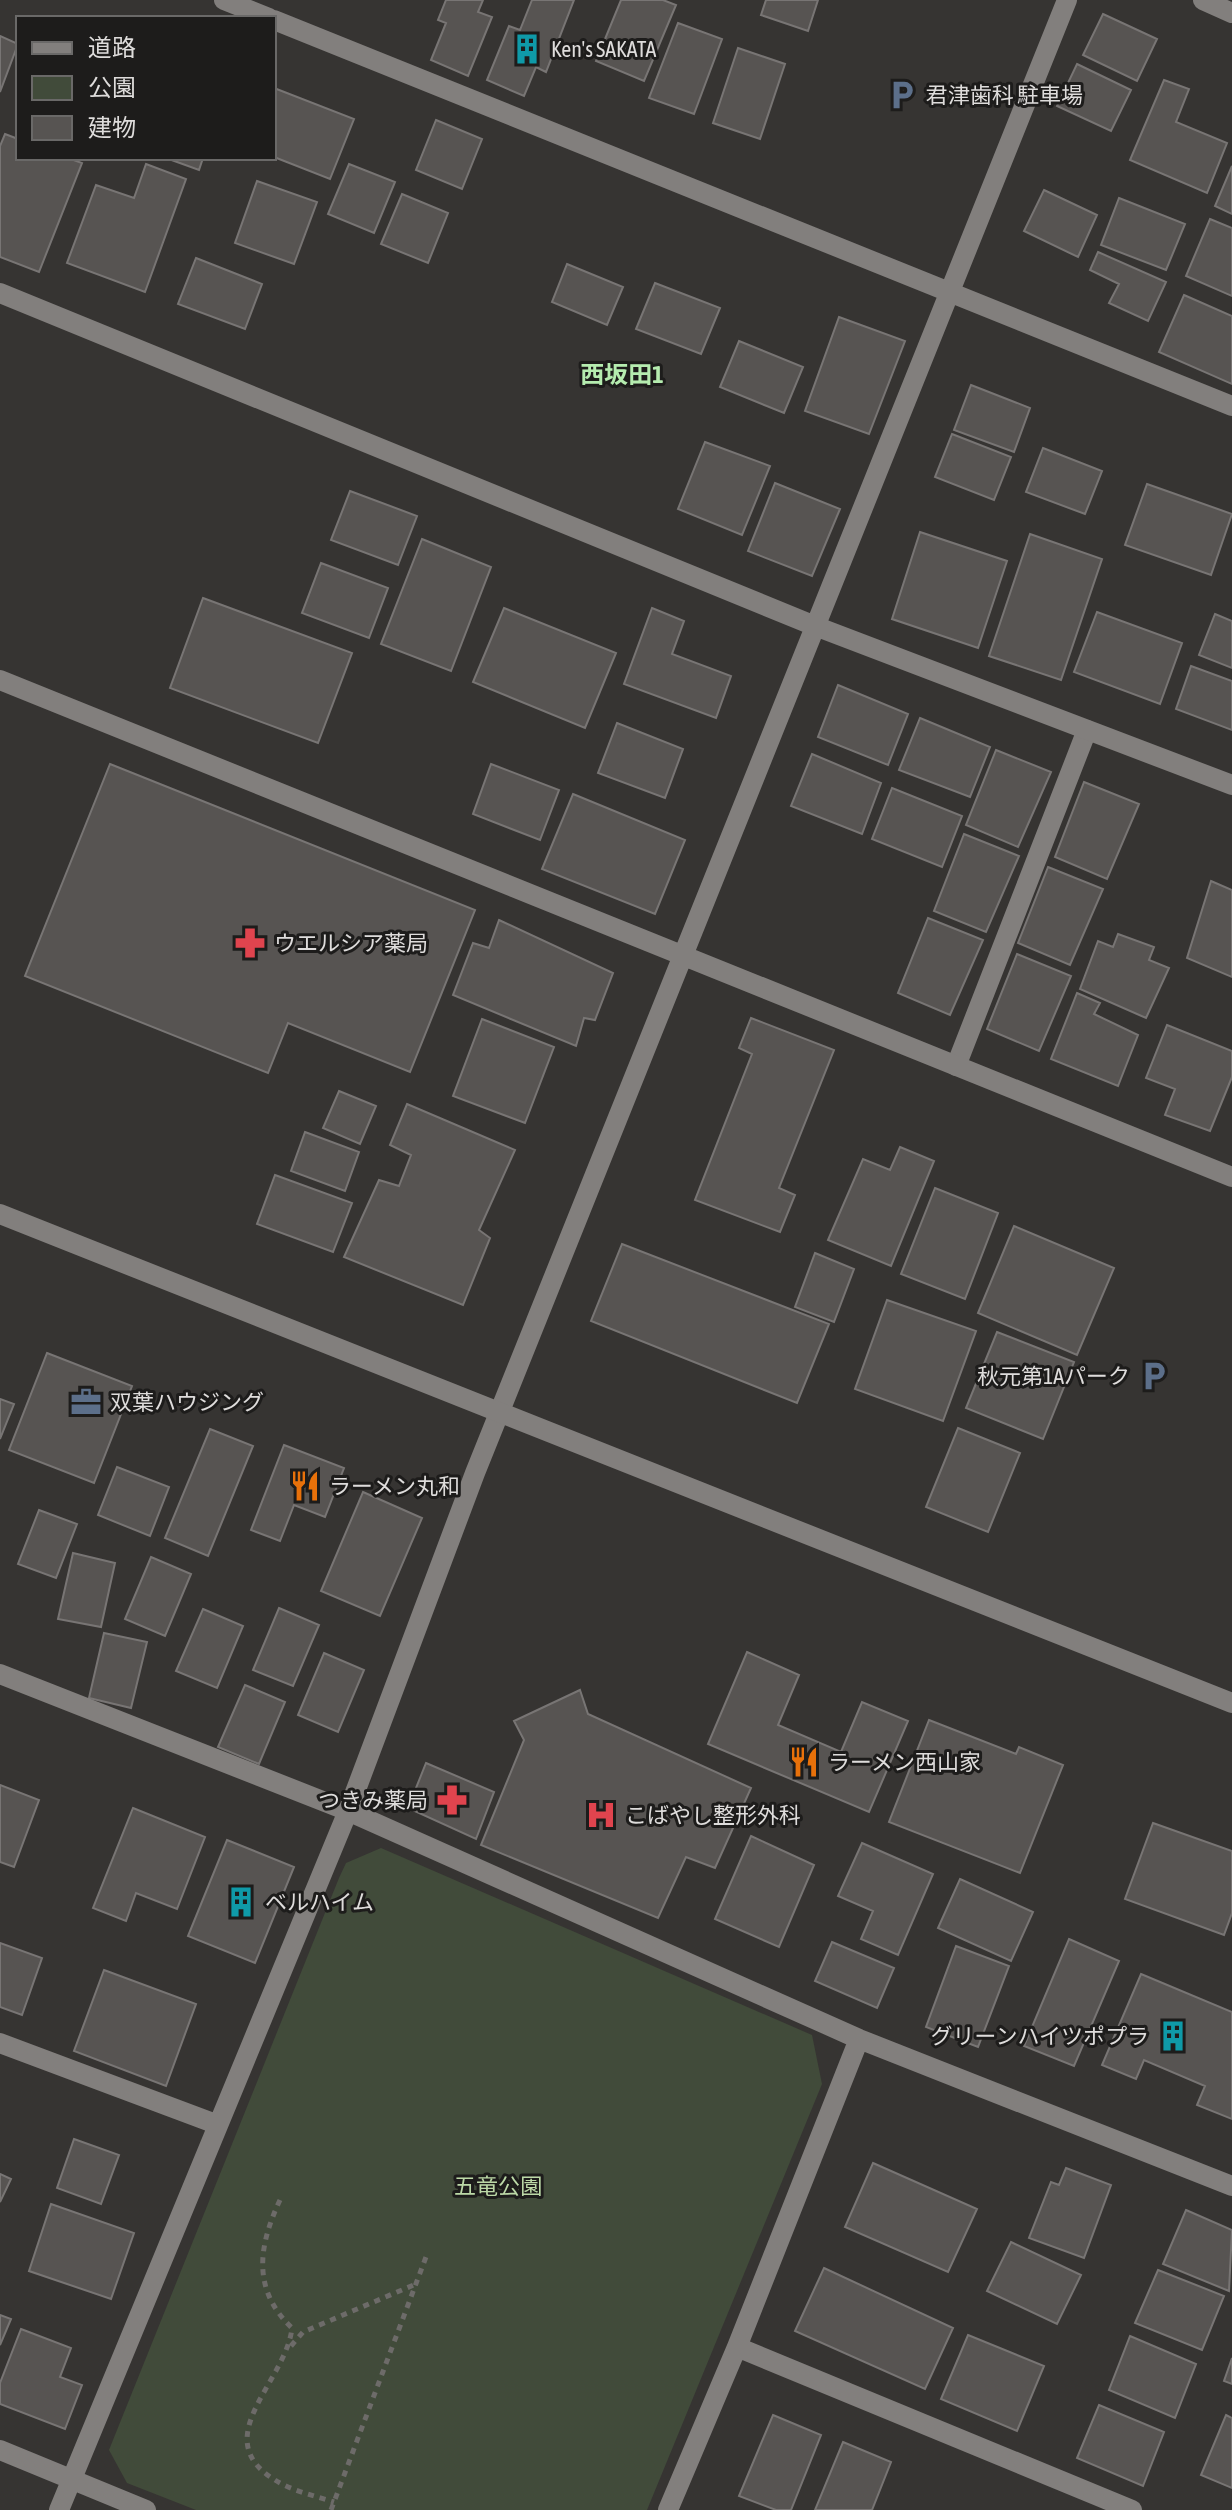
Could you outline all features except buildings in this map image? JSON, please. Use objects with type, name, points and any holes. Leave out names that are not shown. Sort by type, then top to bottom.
[{"type":"street","points":[[224,0],[264,16]]},
{"type":"street","points":[[59,2510],[348,1811],[499,1411],[1067,0]]},
{"type":"street","points":[[1203,0],[1232,13]]},
{"type":"street","points":[[276,21],[1232,406]]},
{"type":"street","points":[[0,293],[815,626],[1232,785]]},
{"type":"street","points":[[0,680],[1232,1177]]},
{"type":"street","points":[[956,1066],[1087,730]]},
{"type":"street","points":[[0,1214],[1232,1703]]},
{"type":"street","points":[[0,1674],[348,1811],[859,2039],[1232,2186]]},
{"type":"street","points":[[668,2510],[737,2347],[859,2039]]},
{"type":"street","points":[[0,2043],[216,2124]]},
{"type":"street","points":[[737,2347],[1132,2510]]},
{"type":"street","points":[[0,2450],[146,2510]]},
{"type":"path","points":[[280,2200],[261,2257],[261,2276],[280,2316],[292,2328],[290,2346]]},
{"type":"path","points":[[331,2510],[426,2257]]},
{"type":"path","points":[[334,2502],[277,2482],[256,2466],[246,2445],[247,2425],[290,2346],[303,2332],[416,2284]]},
{"type":"green space","name":"五竜公園","points":[[381,1848],[812,2035],[822,2084],[647,2510],[196,2510],[127,2483],[109,2450],[339,1878],[346,1863]]},
{"type":"place","name":"Ken's SAKATA","points":[[527,49]]},
{"type":"place","name":"君津歯科 駐車場","points":[[902,95]]},
{"type":"place","name":"ウエルシア薬局","points":[[250,943]]},
{"type":"place","name":"秋元第1Aパーク","points":[[1154,1376]]},
{"type":"place","name":"双葉ハウジング","points":[[86,1402]]},
{"type":"place","name":"ラーメン丸和","points":[[305,1486]]},
{"type":"place","name":"ラーメン西山家","points":[[804,1762]]},
{"type":"place","name":"つきみ薬局","points":[[452,1800]]},
{"type":"place","name":"こばやし整形外科","points":[[601,1815]]},
{"type":"place","name":"ベルハイム","points":[[241,1902]]},
{"type":"place","name":"グリーンハイツポプラ","points":[[1173,2036]]},
{"type":"district","name":"西坂田1","points":[[622,374]]}]
